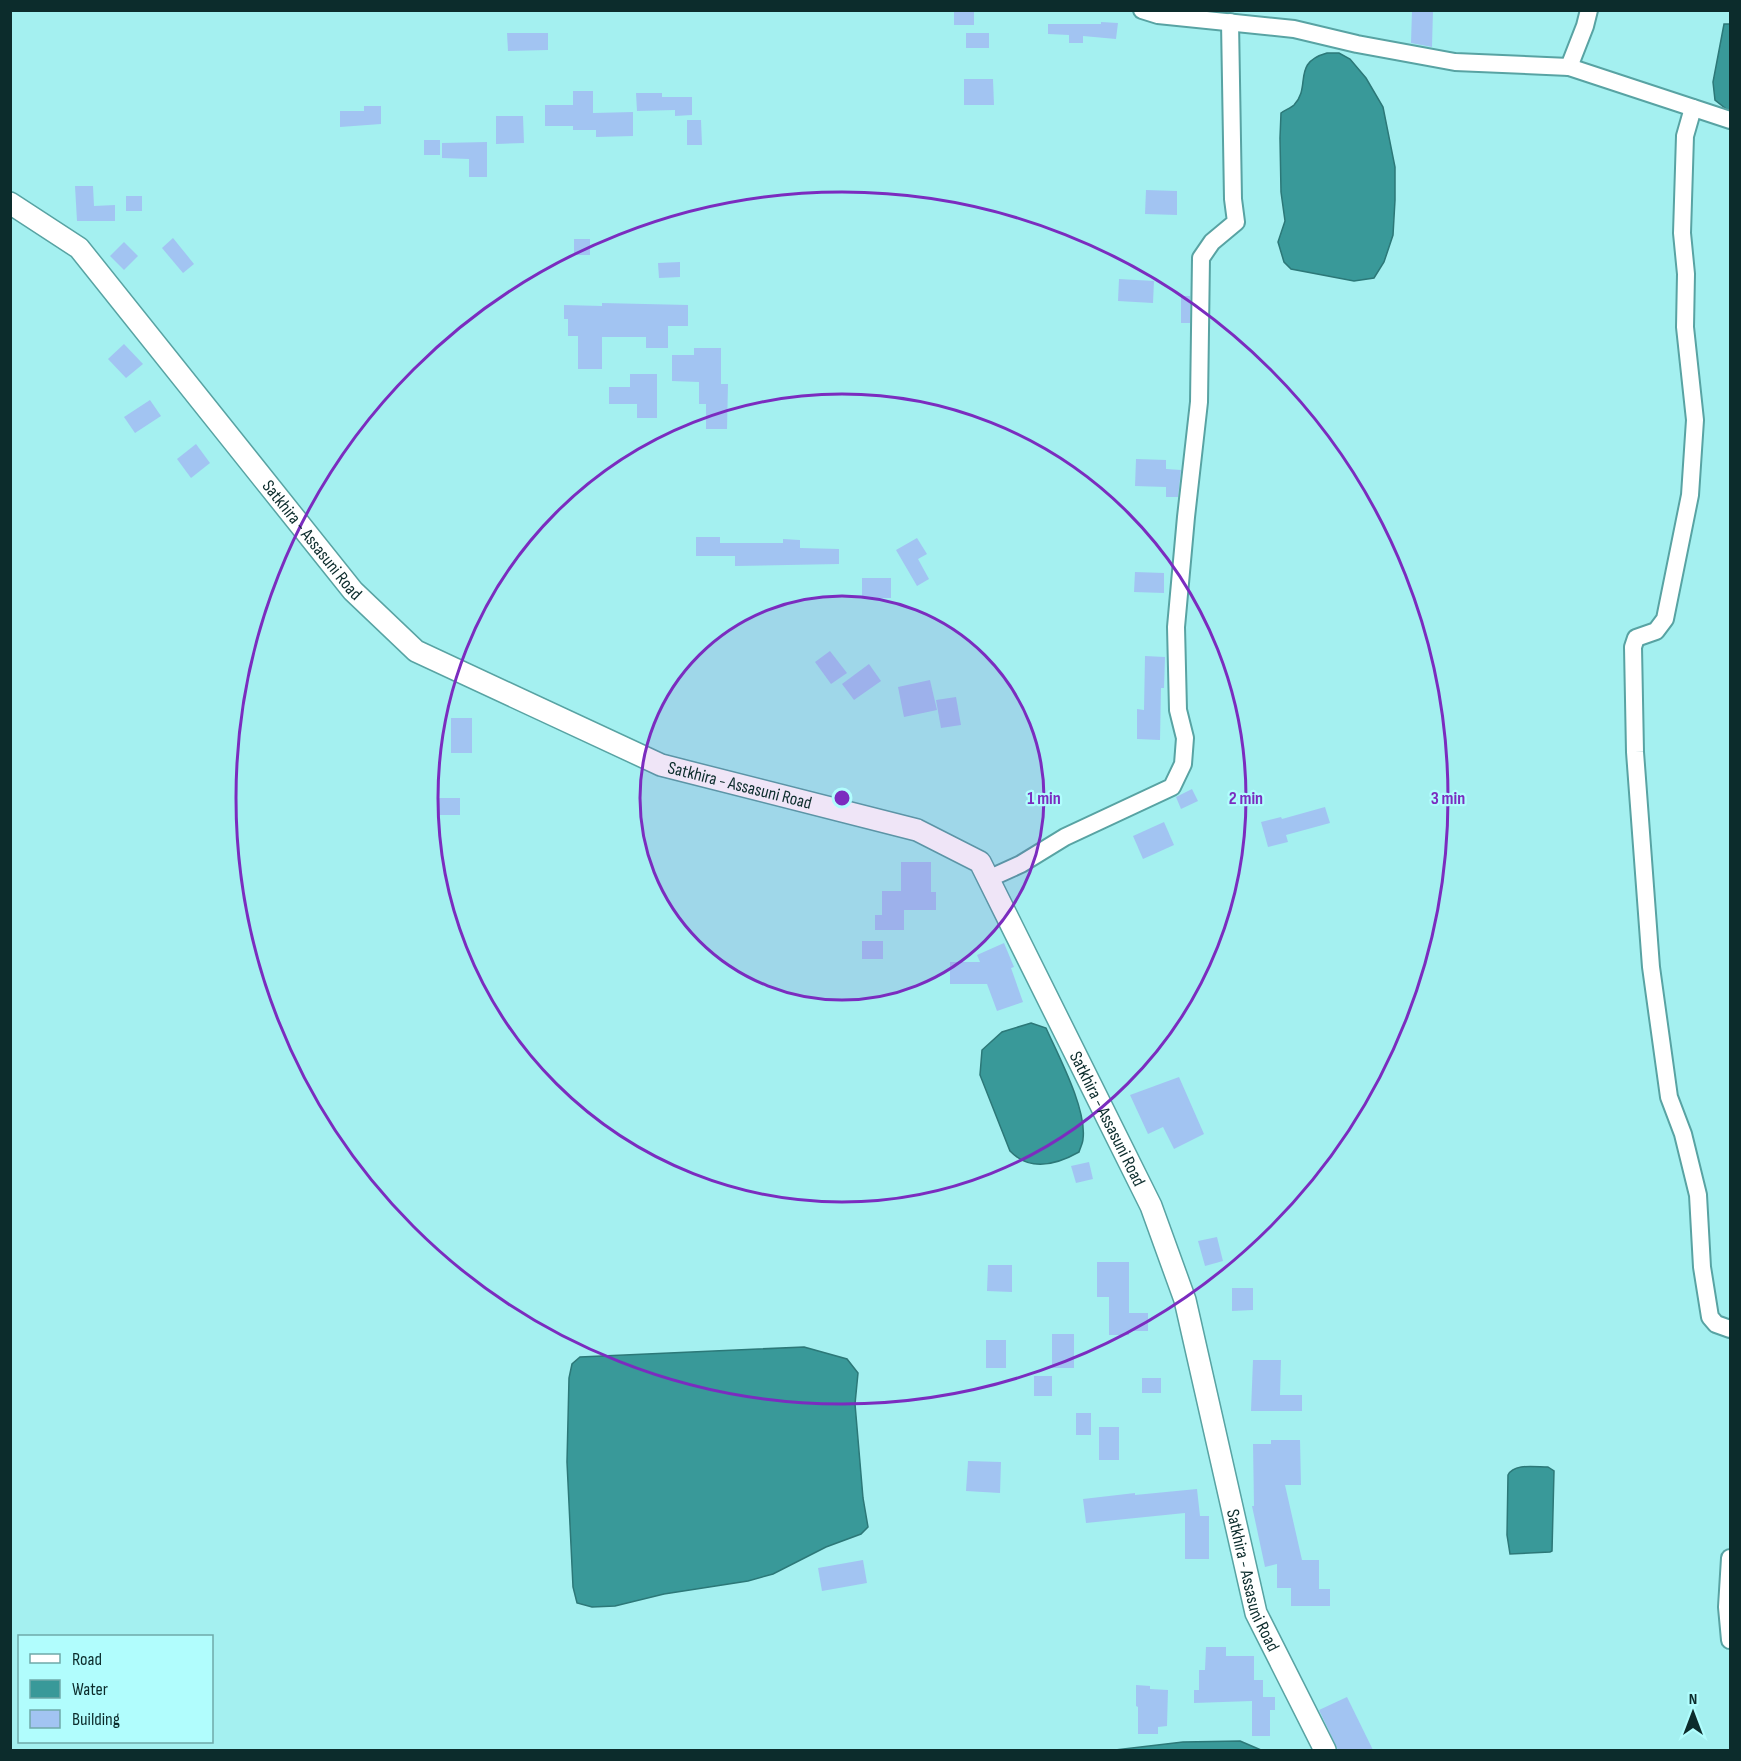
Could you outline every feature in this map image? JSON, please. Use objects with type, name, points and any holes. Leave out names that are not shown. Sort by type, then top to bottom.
[{"type":"main road","name":"Satkhira - Assasuni Road","points":[[10,203],[80,248],[353,591],[416,651],[661,765],[917,830],[980,862],[1151,1206],[1185,1300],[1256,1613],[1325,1750]]},
{"type":"street","points":[[1142,10],[1158,15],[1294,29],[1357,44],[1455,62],[1569,67],[1731,120]]},
{"type":"street","points":[[1569,67],[1585,26],[1588,10]]},
{"type":"street","points":[[988,879],[1021,864],[1065,837],[1172,787],[1183,764],[1185,738],[1178,710],[1176,627],[1199,402],[1201,258],[1212,242],[1236,222],[1233,199],[1230,22]]},
{"type":"street","points":[[1693,108],[1685,136],[1682,233],[1686,274],[1685,327],[1695,420],[1690,495],[1665,619],[1656,631],[1636,638],[1633,647],[1635,752],[1652,967],[1669,1097],[1683,1134],[1698,1195],[1702,1267],[1710,1317],[1716,1324],[1731,1329]]},
{"type":"street","points":[[1731,1558],[1727,1607],[1731,1640]]},
{"type":"water","points":[[1724,24],[1730,24],[1730,112],[1715,100],[1713,82]]},
{"type":"water","points":[[1327,53],[1339,53],[1350,59],[1366,78],[1383,107],[1395,167],[1395,200],[1393,235],[1384,262],[1374,278],[1354,281],[1291,269],[1284,262],[1278,242],[1285,221],[1281,192],[1281,113],[1293,106],[1299,98],[1305,69],[1309,63],[1316,57]]},
{"type":"water","points":[[1031,1023],[1046,1028],[1081,1113],[1083,1141],[1079,1152],[1052,1163],[1026,1162],[1010,1151],[980,1075],[982,1050],[1002,1032]]},
{"type":"water","points":[[804,1347],[847,1359],[858,1373],[855,1404],[863,1498],[868,1527],[861,1534],[826,1547],[773,1574],[748,1581],[664,1594],[615,1606],[592,1607],[577,1603],[573,1587],[567,1462],[569,1378],[572,1364],[580,1357]]},
{"type":"water","points":[[1520,1467],[1548,1467],[1554,1471],[1552,1551],[1510,1554],[1507,1535],[1508,1475]]},
{"type":"water","points":[[1240,1741],[1261,1750],[1115,1750],[1183,1742]]},
{"type":"building","points":[[954,10],[974,10],[974,25],[954,25]]},
{"type":"building","points":[[1412,10],[1433,10],[1432,47],[1411,43]]},
{"type":"building","points":[[1101,22],[1118,23],[1116,39],[1083,36],[1083,43],[1069,43],[1069,35],[1048,34],[1048,24],[1101,24]]},
{"type":"building","points":[[507,33],[548,33],[548,50],[508,51]]},
{"type":"building","points":[[966,33],[989,33],[989,48],[966,48]]},
{"type":"building","points":[[964,79],[993,79],[994,105],[964,105]]},
{"type":"building","points":[[573,91],[593,91],[593,113],[633,112],[633,136],[596,137],[596,130],[573,130],[573,126],[545,126],[545,105],[573,105]]},
{"type":"building","points":[[636,93],[662,93],[662,97],[692,97],[692,115],[675,116],[675,110],[637,111]]},
{"type":"building","points":[[364,106],[381,106],[381,124],[340,127],[340,111],[364,111]]},
{"type":"building","points":[[496,116],[523,116],[524,143],[496,144]]},
{"type":"building","points":[[687,120],[701,120],[702,145],[687,145]]},
{"type":"building","points":[[424,140],[440,140],[440,155],[424,155]]},
{"type":"building","points":[[487,142],[487,177],[469,177],[469,159],[442,158],[442,143]]},
{"type":"building","points":[[75,186],[93,186],[94,206],[115,205],[115,221],[77,221]]},
{"type":"building","points":[[1146,190],[1177,191],[1177,215],[1145,214]]},
{"type":"building","points":[[126,196],[142,196],[142,211],[126,211]]},
{"type":"building","points":[[173,238],[194,264],[183,273],[162,248]]},
{"type":"building","points":[[574,239],[590,239],[590,255],[574,255]]},
{"type":"building","points":[[124,242],[138,256],[124,270],[110,256]]},
{"type":"building","points":[[680,262],[680,277],[659,278],[658,263]]},
{"type":"building","points":[[1119,279],[1154,281],[1153,303],[1118,301]]},
{"type":"building","points":[[1181,296],[1190,296],[1190,323],[1181,323]]},
{"type":"building","points":[[602,303],[688,305],[688,326],[668,326],[668,348],[646,348],[646,337],[602,337],[602,369],[578,369],[578,336],[568,336],[568,319],[564,319],[564,305],[602,306]]},
{"type":"building","points":[[124,344],[143,364],[126,378],[108,359]]},
{"type":"building","points":[[694,348],[721,348],[721,384],[728,384],[727,429],[706,429],[706,404],[699,404],[699,382],[672,381],[672,355],[694,355]]},
{"type":"building","points":[[630,374],[657,374],[657,418],[637,418],[637,404],[609,404],[609,387],[630,387]]},
{"type":"building","points":[[150,400],[161,416],[135,433],[124,417]]},
{"type":"building","points":[[196,444],[210,463],[191,478],[177,459]]},
{"type":"building","points":[[1136,459],[1166,460],[1166,469],[1181,470],[1178,497],[1166,497],[1166,487],[1135,486]]},
{"type":"building","points":[[696,537],[720,537],[720,543],[783,543],[783,539],[800,540],[800,548],[839,549],[839,564],[735,566],[735,556],[696,556]]},
{"type":"building","points":[[917,538],[927,554],[918,559],[929,579],[917,586],[896,550]]},
{"type":"building","points":[[1135,572],[1164,573],[1164,593],[1134,592]]},
{"type":"building","points":[[862,578],[891,578],[891,598],[862,598]]},
{"type":"building","points":[[830,651],[847,673],[831,684],[815,662]]},
{"type":"building","points":[[1145,656],[1165,657],[1164,688],[1161,688],[1160,740],[1137,739],[1137,709],[1144,710]]},
{"type":"building","points":[[869,664],[881,681],[854,700],[842,684]]},
{"type":"building","points":[[930,680],[937,710],[904,717],[898,687]]},
{"type":"building","points":[[956,697],[961,725],[941,728],[936,700]]},
{"type":"building","points":[[451,718],[472,718],[472,753],[451,753]]},
{"type":"building","points":[[1192,789],[1198,801],[1181,809],[1176,797]]},
{"type":"building","points":[[437,798],[460,798],[460,815],[437,815]]},
{"type":"building","points":[[1325,807],[1330,823],[1286,835],[1288,842],[1268,847],[1261,822],[1281,817],[1282,819]]},
{"type":"building","points":[[1164,822],[1174,845],[1143,859],[1133,836]]},
{"type":"building","points":[[901,862],[931,862],[931,892],[936,892],[936,910],[904,910],[904,930],[875,930],[875,915],[882,915],[882,891],[901,891]]},
{"type":"building","points":[[862,941],[883,941],[883,959],[862,959]]},
{"type":"building","points":[[1004,943],[1014,967],[1011,968],[1023,1002],[997,1011],[987,984],[950,984],[950,962],[980,962],[977,955]]},
{"type":"building","points":[[1179,1077],[1204,1134],[1174,1149],[1163,1127],[1148,1134],[1130,1095]]},
{"type":"building","points":[[1089,1162],[1093,1179],[1076,1183],[1071,1166]]},
{"type":"building","points":[[1217,1237],[1223,1261],[1205,1266],[1198,1241]]},
{"type":"building","points":[[1097,1262],[1129,1262],[1129,1313],[1148,1313],[1148,1331],[1129,1331],[1129,1335],[1109,1335],[1109,1297],[1097,1297]]},
{"type":"building","points":[[988,1265],[1012,1265],[1012,1292],[987,1291]]},
{"type":"building","points":[[1232,1288],[1253,1288],[1253,1310],[1232,1311]]},
{"type":"building","points":[[1052,1334],[1074,1334],[1074,1368],[1052,1368]]},
{"type":"building","points":[[986,1340],[1006,1340],[1006,1368],[986,1368]]},
{"type":"building","points":[[1253,1360],[1281,1360],[1280,1395],[1302,1395],[1302,1411],[1251,1411]]},
{"type":"building","points":[[1034,1376],[1052,1376],[1052,1396],[1034,1396]]},
{"type":"building","points":[[1142,1378],[1161,1378],[1161,1393],[1142,1393]]},
{"type":"building","points":[[1076,1413],[1091,1413],[1091,1435],[1076,1435]]},
{"type":"building","points":[[1099,1427],[1119,1427],[1119,1460],[1099,1460]]},
{"type":"building","points":[[1271,1440],[1300,1440],[1301,1485],[1285,1485],[1302,1560],[1319,1560],[1319,1589],[1330,1589],[1330,1606],[1291,1606],[1291,1588],[1277,1588],[1277,1564],[1265,1567],[1252,1506],[1254,1506],[1253,1444],[1271,1444]]},
{"type":"building","points":[[968,1461],[1001,1462],[1000,1493],[966,1491]]},
{"type":"building","points":[[1197,1489],[1200,1516],[1209,1516],[1209,1559],[1185,1559],[1185,1513],[1086,1523],[1083,1499]]},
{"type":"building","points":[[863,1560],[867,1583],[822,1591],[818,1568]]},
{"type":"building","points":[[1206,1647],[1226,1647],[1226,1656],[1254,1656],[1254,1680],[1263,1680],[1263,1697],[1275,1697],[1275,1710],[1270,1710],[1270,1736],[1252,1736],[1252,1701],[1194,1703],[1194,1690],[1199,1690],[1199,1670],[1205,1670]]},
{"type":"building","points":[[1136,1685],[1168,1690],[1167,1726],[1158,1727],[1158,1734],[1138,1734]]},
{"type":"building","points":[[1347,1697],[1373,1750],[1338,1750],[1319,1710]]}]
